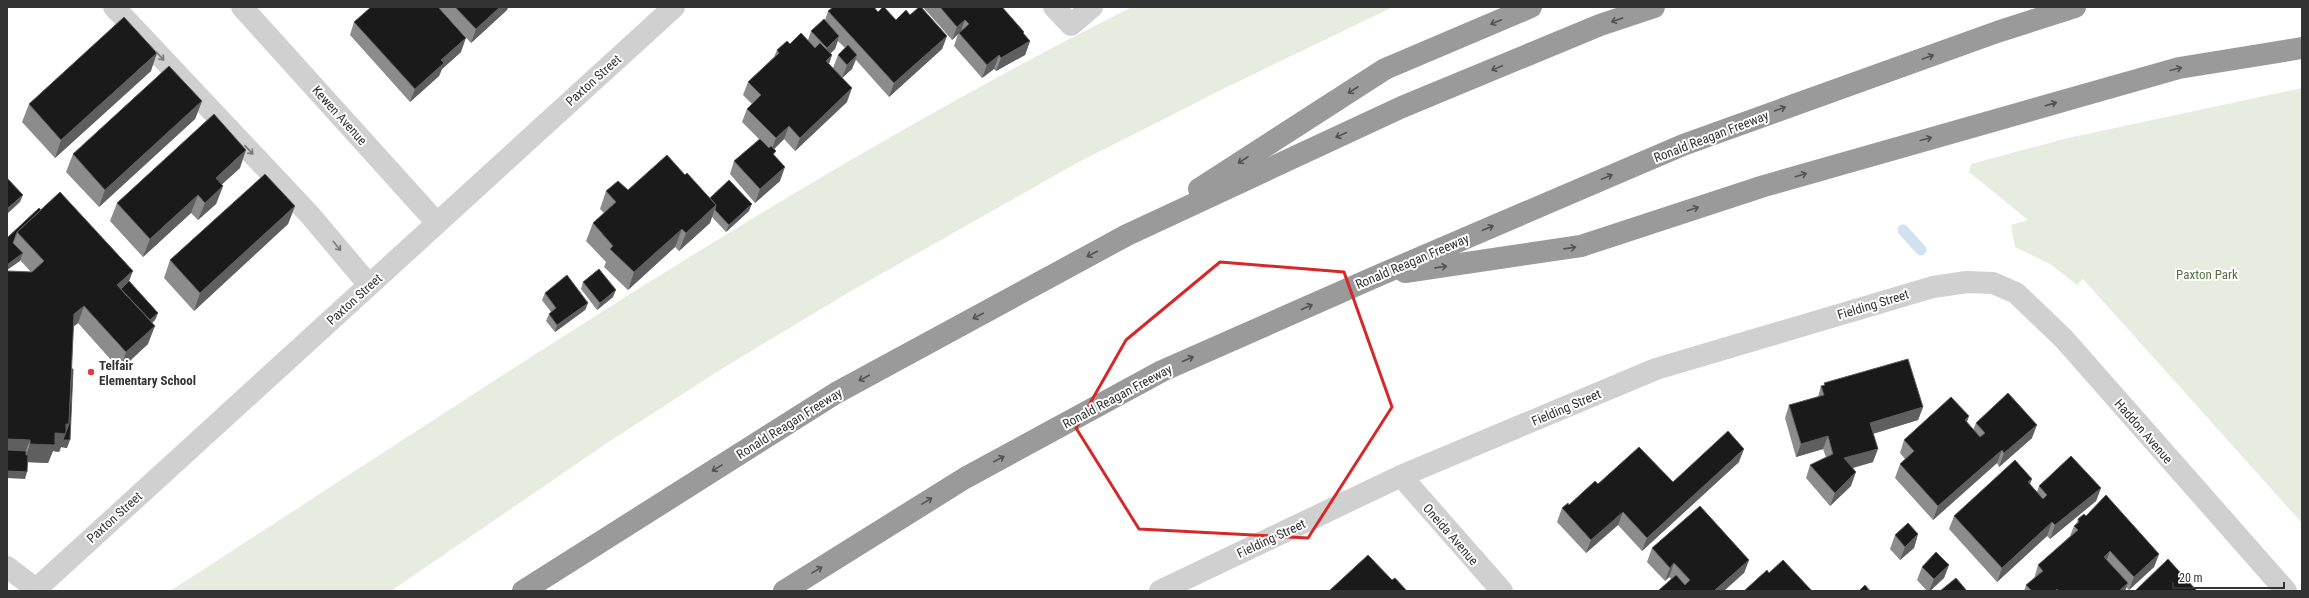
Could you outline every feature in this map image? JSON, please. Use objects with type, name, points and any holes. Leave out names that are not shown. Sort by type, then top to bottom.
[{"type":"highway","points":[[1127,235],[1385,69],[1532,7]]},
{"type":"highway","name":"Ronald Reagan Freeway","points":[[523,591],[836,393],[1127,235],[1402,107],[1600,26],[1654,7]]},
{"type":"highway","name":"Ronald Reagan Freeway","points":[[784,591],[965,478],[1155,375],[1375,277],[1683,144],[1997,32],[2075,7]]},
{"type":"highway","points":[[1375,277],[1581,246],[1799,175],[2179,68],[2302,48]]},
{"type":"street","points":[[114,7],[310,215],[369,285]]},
{"type":"street","name":"Kewen Avenue","points":[[242,7],[438,222]]},
{"type":"street","name":"Paxton Street","points":[[35,590],[674,7]]},
{"type":"street","points":[[1054,7],[1071,25],[1092,7]]},
{"type":"street","name":"Fielding Street","points":[[1160,591],[1401,476],[1656,369],[1933,287],[1967,282],[1993,283]]},
{"type":"street","name":"Haddon Avenue","points":[[1993,283],[2016,293],[2064,339],[2286,591]]},
{"type":"street","name":"Oneida Avenue","points":[[1401,476],[1502,591]]},
{"type":"street","points":[[7,568],[35,590]]},
{"type":"highlighted area","points":[[1220,262],[1344,272],[1392,407],[1308,538],[1139,529],[1076,428],[1126,340]]},
{"type":"green space","points":[[1132,7],[1393,7],[1223,89],[1075,164],[851,291],[723,368],[607,443],[391,591],[170,591],[524,361],[763,212],[884,141],[1007,72]]},
{"type":"green space","name":"Paxton Park","points":[[2302,88],[2302,523],[2083,279],[2077,285],[2050,264],[2015,247],[2011,225],[2028,220],[1969,172],[1971,164],[2068,138]]},
{"type":"building","points":[[371,7],[438,7],[466,38],[441,60],[444,63],[415,89],[354,22]]},
{"type":"building","points":[[455,7],[500,7],[476,29]]},
{"type":"building","points":[[833,7],[874,7],[878,12],[884,7],[896,20],[906,10],[910,15],[921,7],[947,36],[894,83],[828,11]]},
{"type":"building","points":[[940,7],[1002,7],[1030,41],[1001,58],[999,55],[987,65],[959,33],[969,24],[965,20],[957,27]]},
{"type":"building","points":[[124,17],[157,53],[61,140],[29,104]]},
{"type":"building","points":[[824,19],[839,36],[827,48],[811,31]]},
{"type":"building","points":[[801,33],[815,48],[820,43],[832,55],[826,61],[852,88],[800,138],[789,126],[776,138],[747,109],[761,95],[748,82],[779,53],[777,50],[787,41],[790,44]]},
{"type":"building","points":[[848,45],[857,55],[847,65],[838,55]]},
{"type":"building","points":[[169,66],[202,101],[105,190],[73,154]]},
{"type":"building","points":[[214,114],[246,150],[216,178],[223,186],[205,203],[198,195],[150,239],[117,203]]},
{"type":"building","points":[[760,139],[769,148],[771,146],[776,151],[773,154],[785,167],[760,189],[734,161]]},
{"type":"building","points":[[667,155],[685,175],[687,173],[716,205],[686,233],[682,229],[634,272],[610,249],[613,246],[593,223],[616,202],[606,191],[618,181],[628,190]]},
{"type":"building","points":[[265,174],[295,206],[200,293],[170,260]]},
{"type":"building","points":[[7,178],[23,195],[7,209]]},
{"type":"building","points":[[729,180],[752,204],[729,225],[715,210],[716,205],[710,198]]},
{"type":"building","points":[[60,192],[133,271],[117,285],[155,326],[126,352],[84,306],[74,314],[69,424],[66,424],[66,434],[55,433],[55,445],[30,444],[30,440],[7,439],[7,271],[32,272],[44,261],[17,232]]},
{"type":"building","points":[[39,208],[41,210],[17,232],[13,243],[23,253],[7,265],[7,238]]},
{"type":"building","points":[[599,269],[616,290],[600,303],[583,282]]},
{"type":"building","points":[[567,275],[588,303],[557,325],[549,314],[556,308],[545,293]]},
{"type":"building","points":[[129,281],[158,313],[150,320],[121,289]]},
{"type":"building","points":[[1908,359],[1923,407],[1870,423],[1878,449],[1844,458],[1856,472],[1835,493],[1810,465],[1833,454],[1828,436],[1801,444],[1789,405],[1824,395],[1821,386],[1825,385],[1824,383]]},
{"type":"building","points":[[72,369],[70,440],[63,440],[69,424]]},
{"type":"building","points":[[2008,393],[2037,425],[2004,453],[2002,450],[1938,506],[1900,464],[1914,451],[1904,440],[1951,397],[1969,416],[1965,420],[1980,437],[1985,433],[1976,423]]},
{"type":"building","points":[[1728,431],[1744,449],[1647,538],[1623,512],[1591,540],[1562,508],[1568,503],[1569,505],[1595,481],[1598,484],[1639,447],[1673,482]]},
{"type":"building","points":[[7,450],[26,451],[26,455],[28,455],[27,472],[7,471]]},
{"type":"building","points":[[2071,456],[2101,488],[2055,525],[2052,522],[2002,568],[1954,516],[2015,460],[2032,479],[2028,482],[2043,499],[2047,495],[2039,486]]},
{"type":"building","points":[[2106,495],[2159,554],[2134,577],[2110,551],[2104,557],[2128,583],[2119,591],[2059,591],[2057,589],[2056,591],[2032,591],[2026,585],[2043,571],[2038,565],[2078,530],[2074,526],[2079,522],[2078,519],[2084,514],[2086,516]]},
{"type":"building","points":[[1700,506],[1749,560],[1714,591],[1658,591],[1676,575],[1685,585],[1690,580],[1674,563],[1670,568],[1652,548]]},
{"type":"building","points":[[1908,523],[1918,534],[1905,547],[1895,535]]},
{"type":"building","points":[[1936,552],[1949,565],[1934,579],[1922,567]]},
{"type":"building","points":[[1368,555],[1392,580],[1395,578],[1407,591],[1329,591]]},
{"type":"building","points":[[2168,559],[2197,591],[2135,591]]},
{"type":"building","points":[[1783,560],[1812,591],[1744,591],[1767,570],[1769,573]]},
{"type":"building","points":[[1956,578],[1967,591],[1940,591]]},
{"type":"building","points":[[1865,585],[1870,591],[1859,591]]},
{"type":"waterway","points":[[1903,230],[1921,250]]},
{"type":"place","name":"Telfair Elementary School","points":[[91,372]]}]
